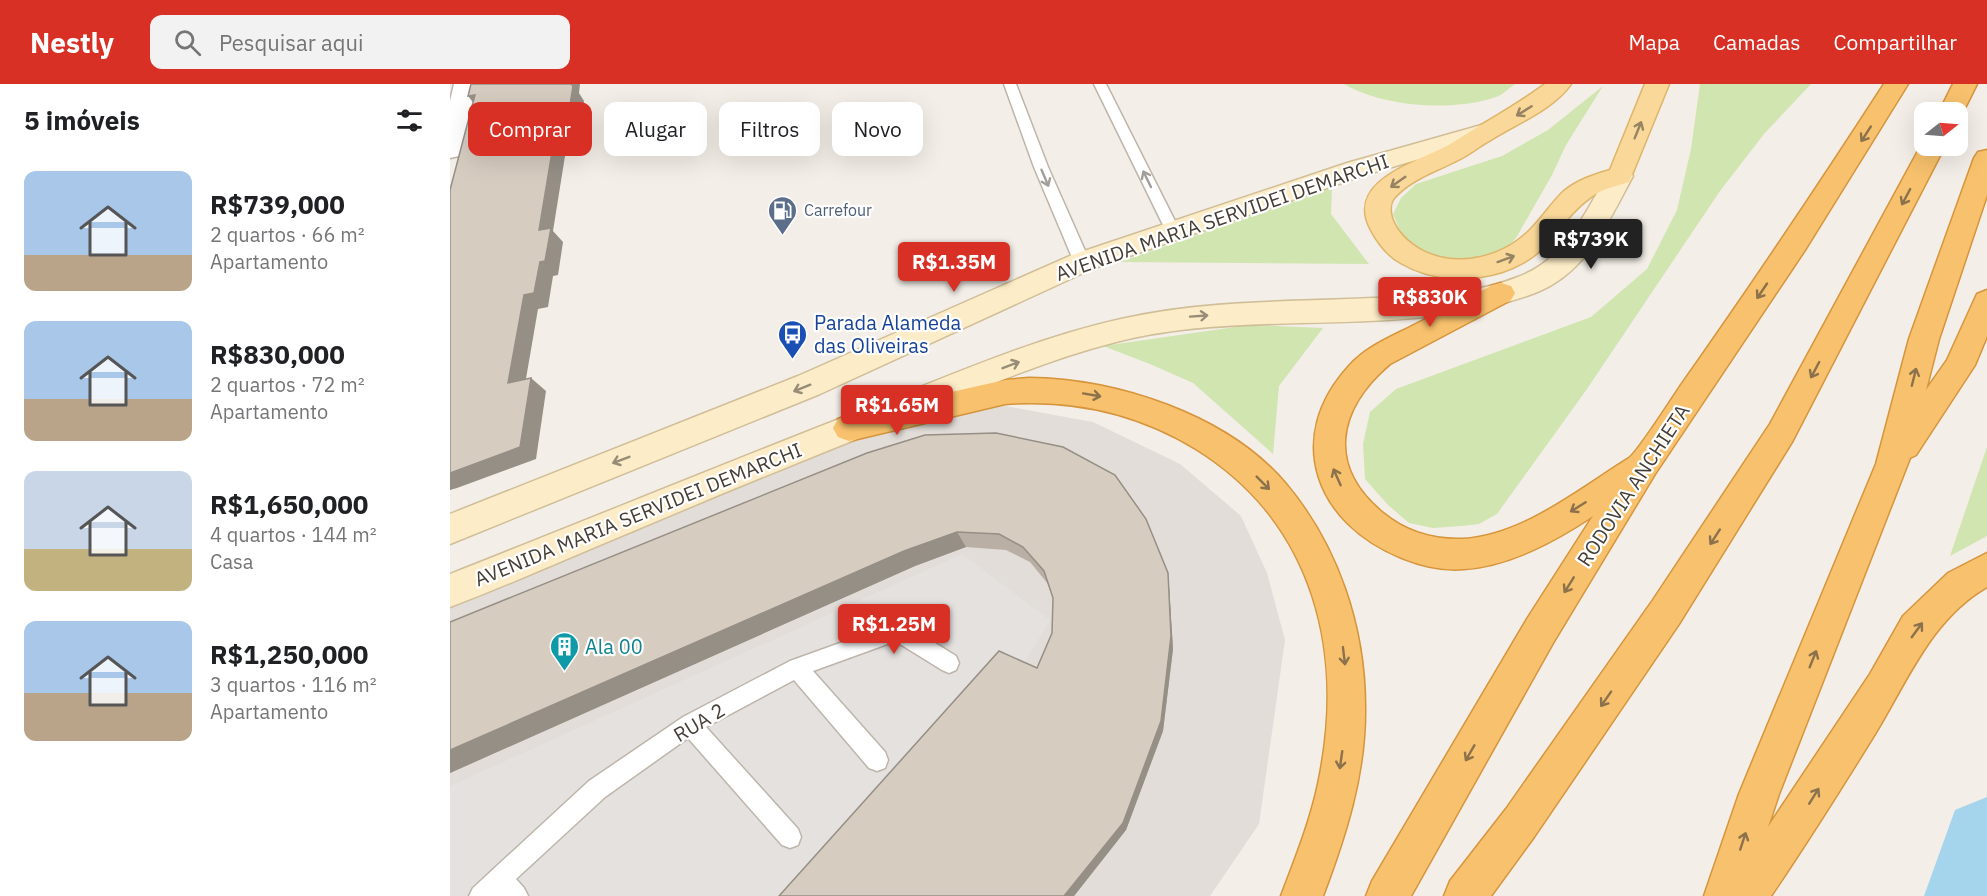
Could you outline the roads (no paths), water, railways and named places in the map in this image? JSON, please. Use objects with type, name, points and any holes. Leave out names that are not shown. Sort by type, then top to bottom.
[{"type":"highway","name":"RODOVIA ANCHIETA","points":[[1388,896],[1540,631],[1644,464],[1795,243],[1896,84]]},
{"type":"highway","points":[[1956,102],[1965,84]]},
{"type":"highway","points":[[1465,896],[1520,823],[1666,612],[1782,433],[1929,156]]},
{"type":"highway","points":[[1725,896],[1759,794],[1892,464],[1924,339],[1987,158]]},
{"type":"highway","points":[[1501,293],[1388,350],[1366,366],[1349,388],[1333,422],[1328,452],[1338,480],[1352,504],[1371,525],[1406,546],[1430,553],[1462,555],[1502,546],[1531,535],[1579,507],[1644,464]]},
{"type":"highway","points":[[1892,464],[1960,365],[1987,301]]},
{"type":"highway","points":[[849,428],[995,393],[1022,390],[1078,393],[1124,402],[1176,422],[1232,457],[1274,494],[1292,517],[1321,570],[1340,628],[1345,662],[1347,702],[1338,782],[1323,837],[1302,896]]},
{"type":"highway","points":[[1746,896],[1817,791],[1883,687],[1916,628],[1960,584],[1987,569]]},
{"type":"main road","name":"AVENIDA MARIA SERVIDEI DEMARCHI","points":[[450,529],[809,385],[1082,262],[1356,169],[1485,132],[1523,112],[1559,84]]},
{"type":"main road","name":"AVENIDA MARIA SERVIDEI DEMARCHI","points":[[450,591],[849,428],[1056,349],[1151,323],[1202,316],[1422,306],[1501,293],[1547,278],[1564,266],[1585,238],[1620,176],[1657,84]]},
{"type":"main road","points":[[1485,132],[1460,149],[1399,180],[1379,200],[1378,217],[1382,226],[1398,249],[1408,257],[1433,266],[1458,269],[1508,259],[1535,242],[1580,191],[1620,176]]},
{"type":"street","points":[[450,150],[466,84]]},
{"type":"lane","points":[[1010,84],[1041,167],[1082,262]]},
{"type":"lane","points":[[1100,84],[1173,231]]},
{"type":"lane","name":"RUA 2","points":[[482,896],[597,789],[690,724],[797,668],[893,633],[904,635],[949,663]]},
{"type":"lane","points":[[797,668],[877,760]]},
{"type":"lane","points":[[690,724],[790,837]]},
{"type":"lane","points":[[500,879],[516,896]]},
{"type":"waterway","points":[[1971,896],[1987,842]]},
{"type":"place","name":"Carrefour","points":[[783,236]]},
{"type":"place","name":"Parada Alameda das Oliveiras","points":[[793,360]]},
{"type":"place","name":"Ala 00","points":[[564,672]]}]
